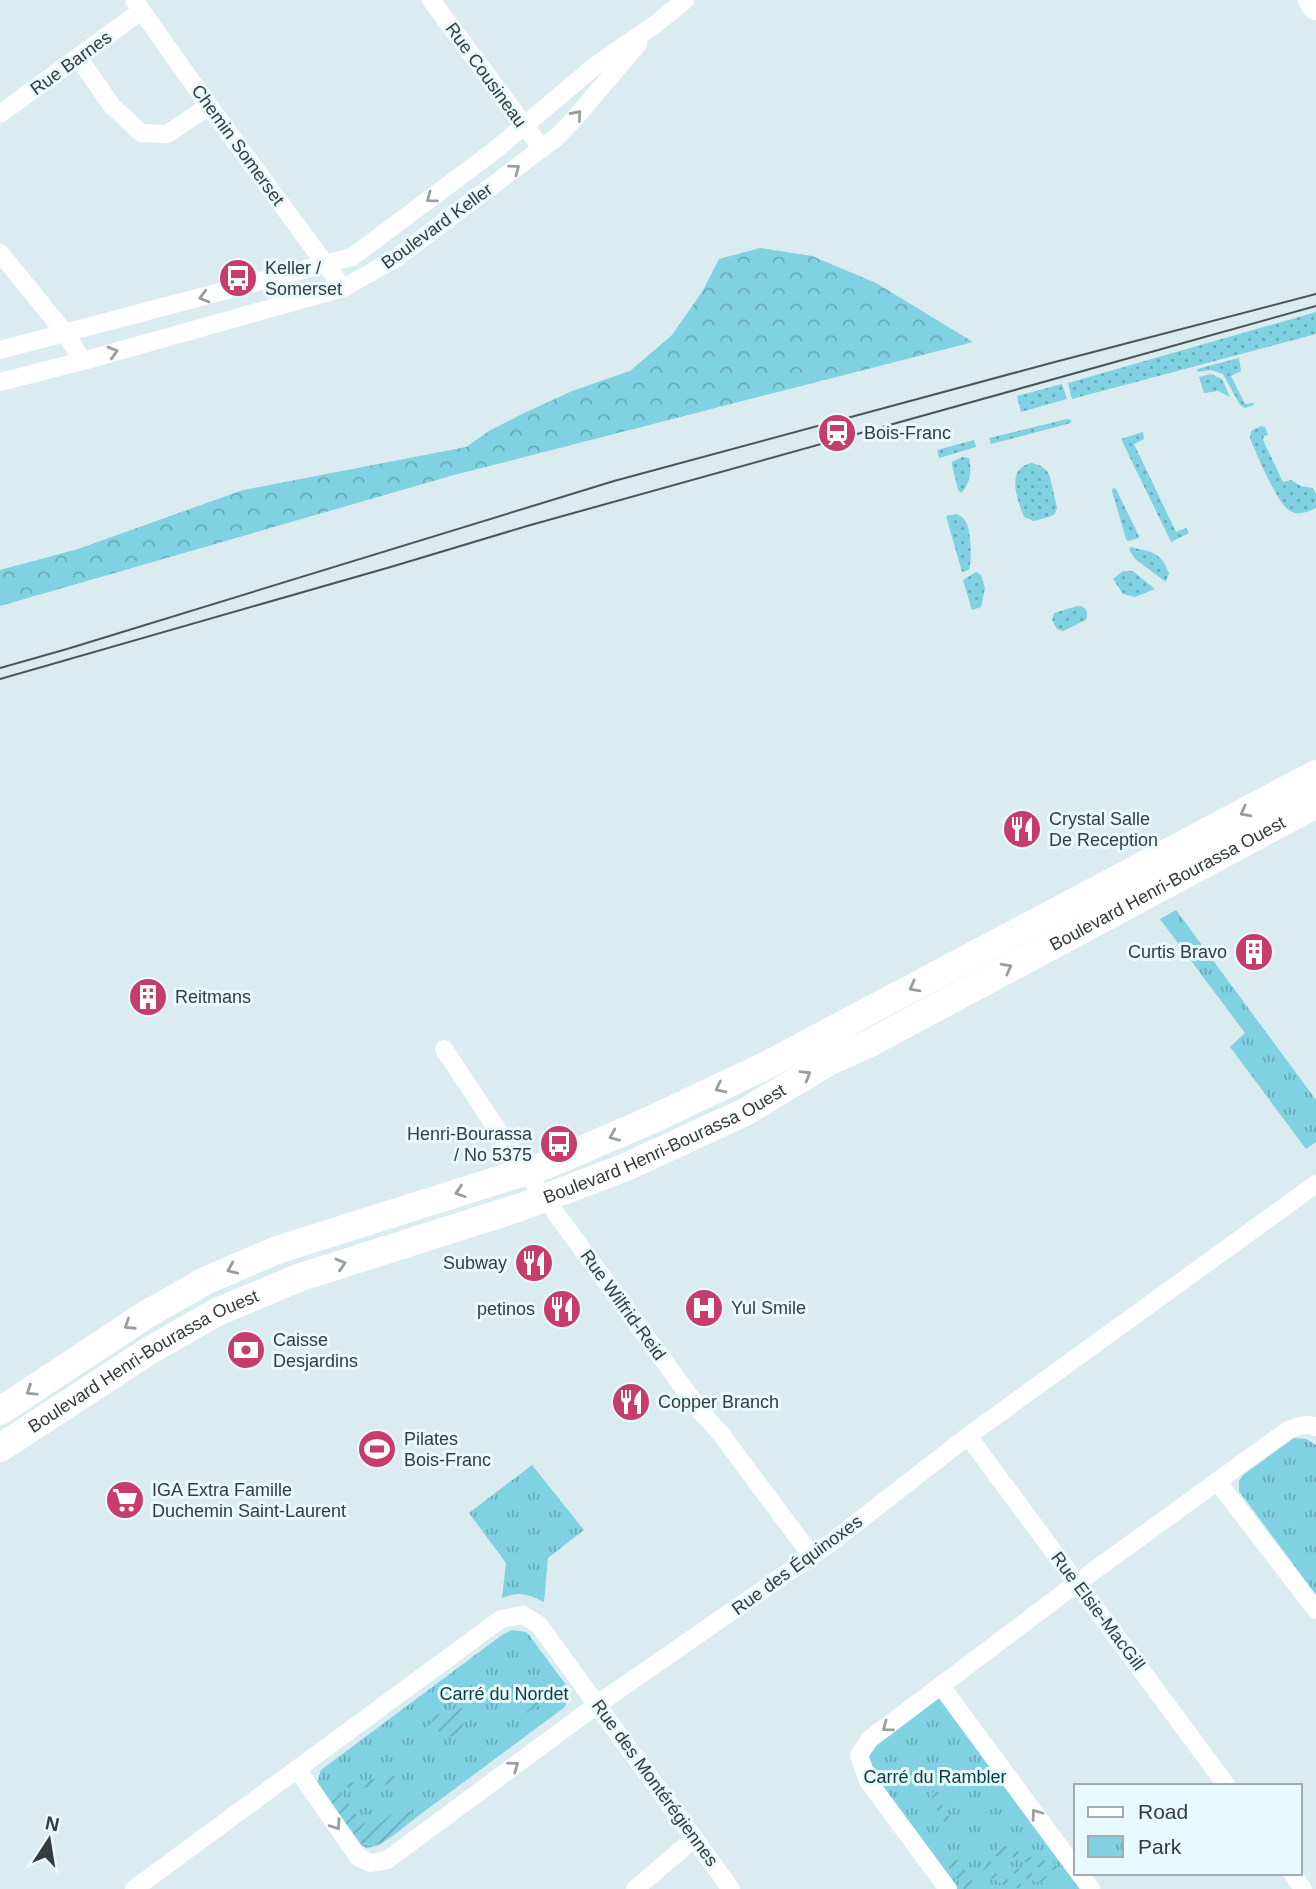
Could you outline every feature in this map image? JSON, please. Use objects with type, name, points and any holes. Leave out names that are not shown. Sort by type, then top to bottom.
[{"type":"main road","points":[[1312,0],[1316,6]]},
{"type":"main road","name":"Boulevard Henri-Bourassa Ouest","points":[[0,1411],[147,1314],[222,1273],[305,1241],[549,1164],[633,1129],[741,1077],[1316,775]]},
{"type":"main road","name":"Boulevard Henri-Bourassa Ouest","points":[[0,1448],[152,1349],[237,1303],[304,1276],[546,1198],[626,1167],[745,1112],[828,1062],[870,1043],[1316,804]]},
{"type":"street","name":"Rue Cousineau","points":[[431,0],[542,149]]},
{"type":"street","name":"Boulevard Keller","points":[[0,350],[352,257],[524,127],[595,66],[685,0]]},
{"type":"street","name":"Rue Barnes","points":[[0,114],[78,57],[137,5]]},
{"type":"street","name":"Chemin Somerset","points":[[137,5],[343,288]]},
{"type":"street","name":"Boulevard Keller","points":[[0,382],[343,288],[395,259],[542,149],[575,118],[657,23]]},
{"type":"street","points":[[78,57],[112,106],[141,134],[167,134],[209,106]]},
{"type":"street","points":[[0,253],[66,334],[83,361]]},
{"type":"street","name":"Rue Wilfrid-Reid","points":[[444,1049],[525,1171],[702,1413],[721,1434],[811,1555]]},
{"type":"street","name":"Rue des Équinoxes","points":[[297,1769],[359,1858],[371,1863],[387,1860],[598,1704],[833,1541],[968,1436],[1316,1184]]},
{"type":"street","points":[[948,1889],[868,1780],[859,1755],[870,1740],[1077,1583],[1289,1430],[1300,1425],[1316,1427]]},
{"type":"street","name":"Rue Elsie-MacGill","points":[[968,1436],[1226,1784]]},
{"type":"street","points":[[1217,1481],[1316,1609]]},
{"type":"street","name":"Rue des Montérégiennes","points":[[297,1769],[501,1619],[523,1615],[539,1625],[731,1889]]},
{"type":"street","points":[[941,1686],[1074,1869]]},
{"type":"street","points":[[144,1886],[297,1769]]},
{"type":"street","points":[[635,1889],[695,1838]]},
{"type":"green space","points":[[760,248],[812,256],[876,283],[973,342],[454,475],[0,606],[0,570],[78,549],[243,490],[466,447],[489,431],[522,414],[572,391],[630,371],[672,335],[702,292],[719,259]]},
{"type":"green space","points":[[1316,312],[1316,334],[1072,399],[1068,383]]},
{"type":"green space","points":[[1239,358],[1241,371],[1231,376],[1245,404],[1254,405],[1245,408],[1240,405],[1223,374],[1211,370],[1198,372],[1197,369]]},
{"type":"green space","points":[[1211,374],[1222,379],[1230,397],[1218,391],[1204,393],[1199,377]]},
{"type":"green space","points":[[1062,384],[1067,399],[1021,412],[1017,396]]},
{"type":"green space","points":[[1071,420],[1071,423],[991,444],[989,438]]},
{"type":"green space","points":[[1265,427],[1268,435],[1264,436],[1263,440],[1283,482],[1291,480],[1301,486],[1313,488],[1316,508],[1297,513],[1290,511],[1279,499],[1250,438],[1251,431]]},
{"type":"green space","points":[[1143,432],[1144,439],[1134,444],[1176,532],[1186,528],[1189,533],[1171,542],[1121,439]]},
{"type":"green space","points":[[974,440],[976,447],[939,458],[937,450]]},
{"type":"green space","points":[[962,457],[969,458],[970,472],[961,493],[952,462]]},
{"type":"green space","points":[[1032,463],[1047,471],[1057,508],[1055,514],[1034,521],[1024,517],[1015,485],[1018,471]]},
{"type":"green space","points":[[1113,488],[1116,489],[1139,538],[1128,541],[1126,539]]},
{"type":"green space","points":[[957,514],[966,522],[970,539],[969,570],[962,572],[946,516]]},
{"type":"green space","points":[[1131,547],[1150,552],[1162,560],[1169,573],[1166,582],[1135,559],[1129,549]]},
{"type":"green space","points":[[1123,571],[1133,571],[1155,589],[1135,597],[1123,594],[1113,579]]},
{"type":"green space","points":[[976,572],[981,575],[985,588],[981,607],[972,610],[963,580]]},
{"type":"green space","points":[[1077,606],[1086,610],[1086,620],[1063,631],[1057,629],[1052,620],[1054,613]]},
{"type":"green space","points":[[1176,910],[1316,1100],[1316,1142],[1306,1149],[1230,1047],[1245,1033],[1160,919]]},
{"type":"green space","points":[[1294,1438],[1306,1439],[1316,1445],[1316,1595],[1239,1491],[1239,1481],[1243,1475]]},
{"type":"green space","points":[[532,1465],[584,1530],[548,1558],[544,1602],[523,1594],[502,1598],[506,1563],[469,1513]]},
{"type":"green space","name":"Carré du Nordet","points":[[512,1630],[529,1635],[566,1685],[569,1693],[565,1707],[379,1845],[367,1848],[357,1844],[317,1783],[321,1770]]},
{"type":"green space","name":"Carré du Rambler","points":[[941,1686],[1074,1865],[1074,1875],[1081,1875],[1087,1883],[1080,1889],[948,1889],[859,1755]]},
{"type":"green space","points":[[554,1690],[557,1696],[526,1713],[523,1708]]},
{"type":"green space","points":[[460,1708],[473,1712],[464,1720],[464,1732],[444,1739],[438,1730],[426,1728],[436,1715]]},
{"type":"green space","points":[[395,1776],[396,1783],[348,1790],[347,1783]]},
{"type":"green space","points":[[937,1791],[953,1823],[950,1831],[930,1793]]},
{"type":"green space","points":[[341,1792],[360,1821],[370,1827],[379,1824],[405,1804],[415,1818],[379,1844],[363,1844],[349,1833],[328,1803]]},
{"type":"green space","points":[[1001,1844],[1033,1858],[1054,1863],[1060,1871],[1038,1867],[1006,1854],[1002,1859],[993,1854]]},
{"type":"green space","points":[[953,1856],[978,1889],[964,1889],[945,1863]]},
{"type":"green space","points":[[989,1861],[999,1866],[995,1873],[1034,1889],[1012,1887],[989,1877],[982,1872]]},
{"type":"green space","points":[[1013,1866],[1054,1878],[1053,1885],[1011,1872]]},
{"type":"tram line","points":[[0,668],[614,481],[1316,294]]},
{"type":"tram line","points":[[0,679],[527,526],[1316,306]]},
{"type":"place","name":"Keller / Somerset","points":[[238,278]]},
{"type":"place","name":"Bois-Franc","points":[[837,433]]},
{"type":"place","name":"Crystal Salle De Reception","points":[[1022,829]]},
{"type":"place","name":"Curtis Bravo","points":[[1254,952]]},
{"type":"place","name":"Reitmans","points":[[148,997]]},
{"type":"place","name":"Henri-Bourassa / No 5375","points":[[559,1144]]},
{"type":"place","name":"Subway","points":[[534,1263]]},
{"type":"place","name":"Yul Smile","points":[[704,1308]]},
{"type":"place","name":"petinos","points":[[562,1309]]},
{"type":"place","name":"Caisse Desjardins","points":[[246,1350]]},
{"type":"place","name":"Copper Branch","points":[[631,1402]]},
{"type":"place","name":"Pilates Bois-Franc","points":[[377,1449]]},
{"type":"place","name":"IGA Extra Famille Duchemin Saint-Laurent","points":[[125,1500]]}]
